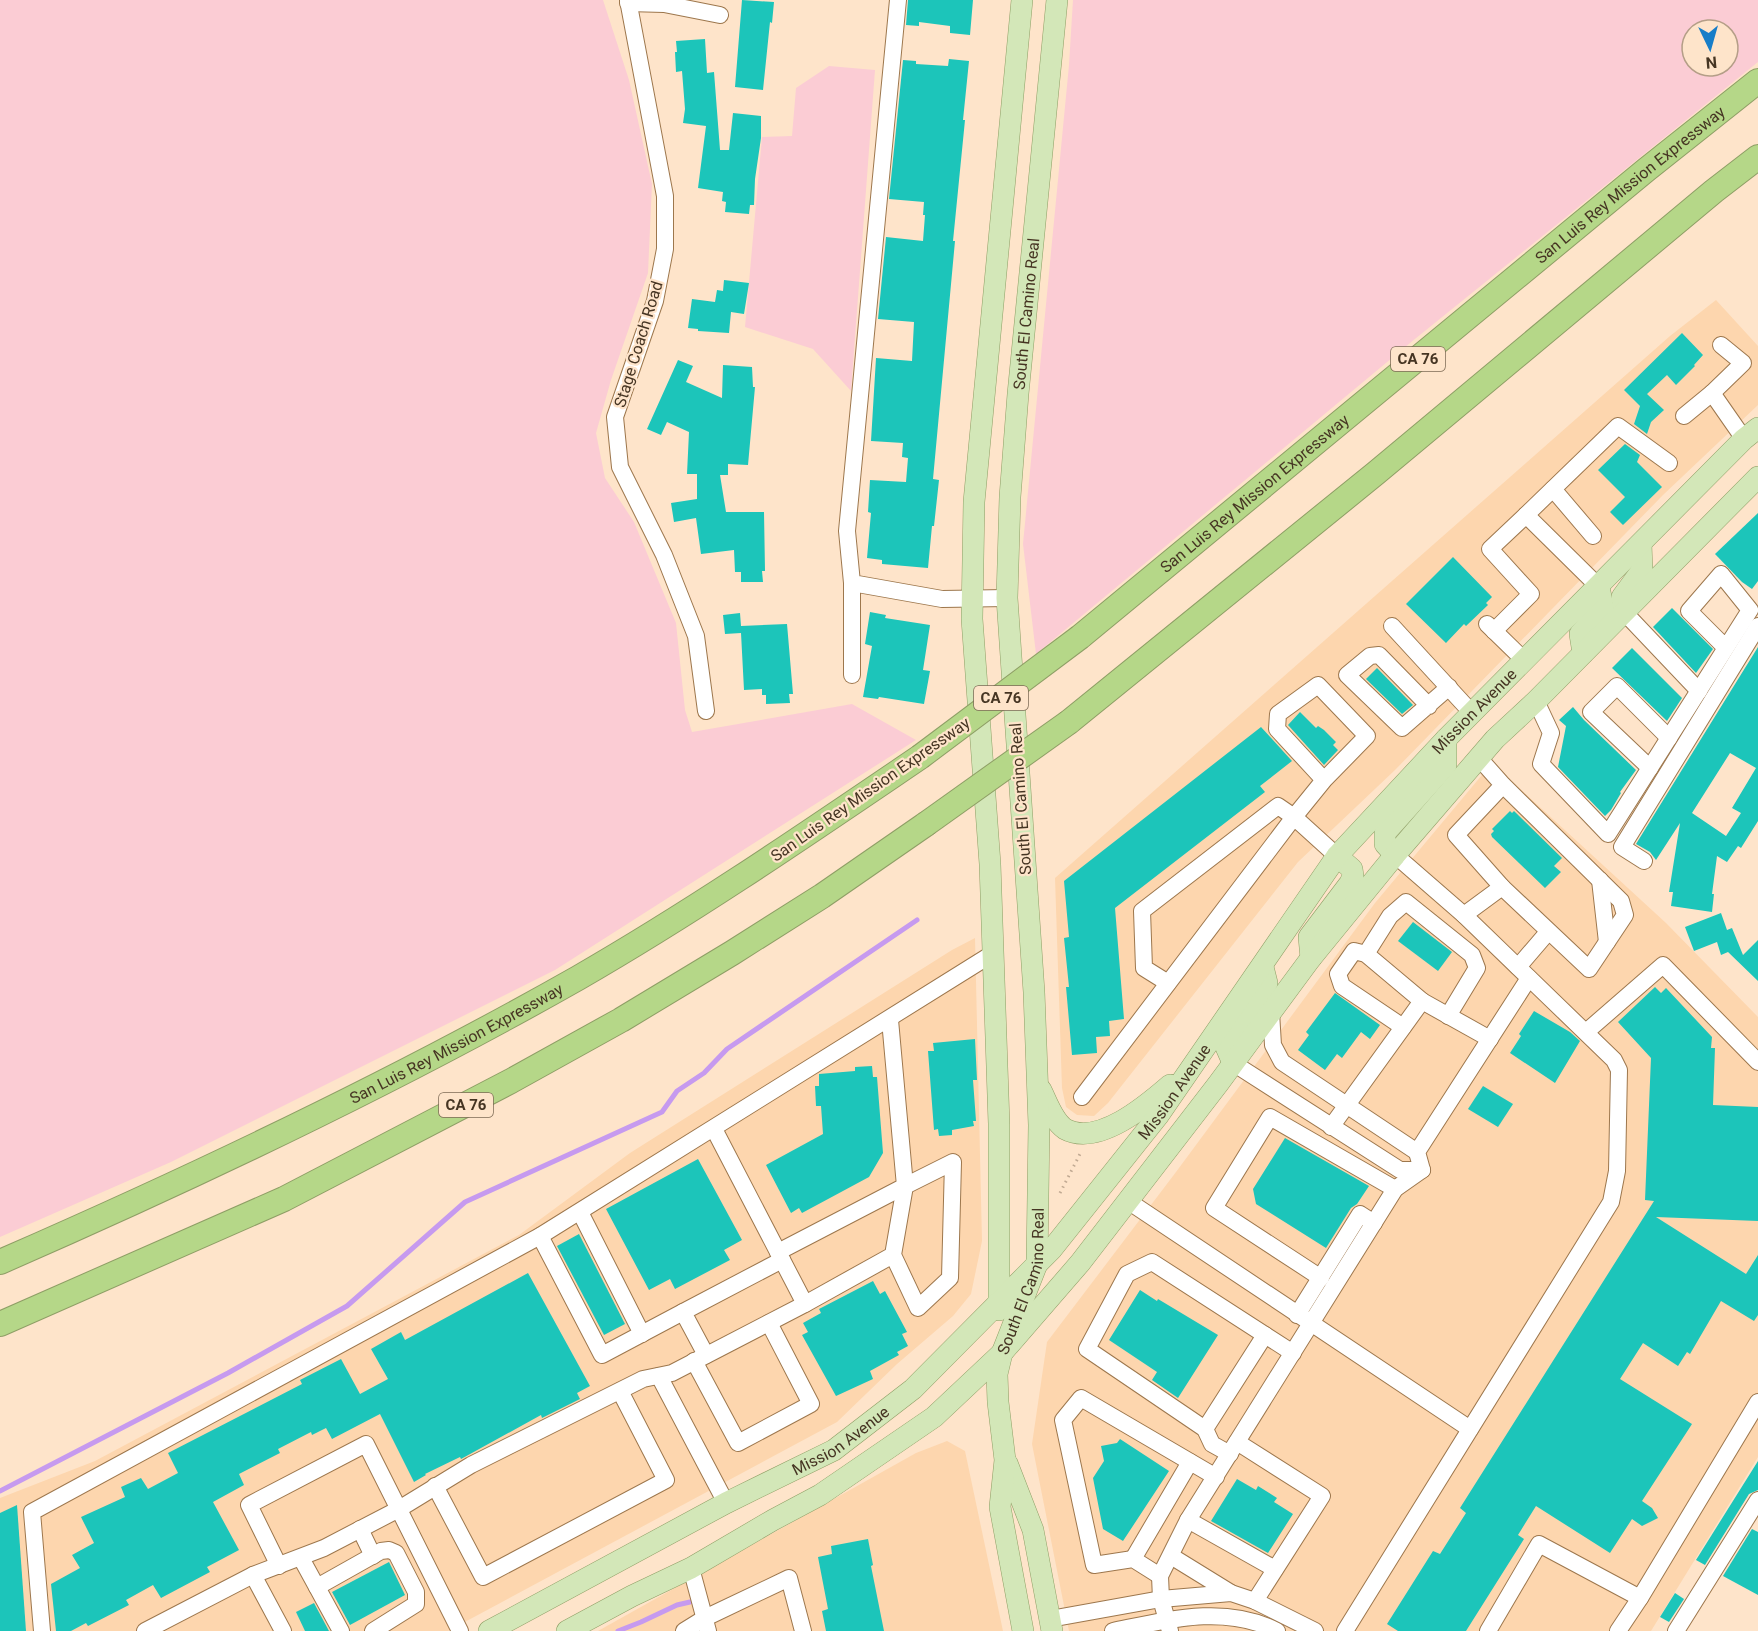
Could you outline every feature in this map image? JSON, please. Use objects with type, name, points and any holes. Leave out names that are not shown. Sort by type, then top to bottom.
[{"type":"highway","name":"San Luis Rey Mission Expressway","points":[[0,1262],[242,1153],[539,999],[724,888],[920,757],[1080,637],[1654,163],[1758,81]]},
{"type":"highway","name":"CA 76","points":[[0,1324],[284,1199],[511,1082],[621,1020],[822,896],[926,825],[1069,722],[1376,473],[1713,191],[1758,157]]},
{"type":"main road","name":"South El Camino Real","points":[[1002,1353],[998,1302],[999,1124],[990,864],[972,600],[975,490],[1022,0]]},
{"type":"main road","name":"South El Camino Real","points":[[1002,1353],[1037,1264],[1039,1125],[1034,992],[1007,598],[1010,496],[1018,394],[1057,0]]},
{"type":"main road","name":"Mission Avenue","points":[[489,1631],[726,1503],[834,1450],[913,1389],[1052,1249],[1158,1116],[1337,856],[1446,739],[1751,433]]},
{"type":"main road","name":"Mission Avenue","points":[[567,1631],[691,1568],[820,1495],[934,1417],[1002,1353],[1080,1263],[1311,958],[1395,855],[1495,739],[1536,701],[1758,477]]},
{"type":"main road","points":[[1624,612],[1622,597],[1642,570],[1641,544]]},
{"type":"main road","points":[[1583,653],[1580,634],[1603,607],[1599,587]]},
{"type":"main road","points":[[1395,855],[1385,844],[1385,833],[1446,765],[1446,739]]},
{"type":"main road","points":[[1311,958],[1309,937],[1350,884],[1353,876],[1352,869],[1337,856]]},
{"type":"main road","points":[[1233,1063],[1226,1047],[1267,983],[1263,963]]},
{"type":"main road","points":[[1037,1082],[1055,1119],[1065,1128],[1083,1134],[1106,1128],[1149,1104],[1196,1063]]},
{"type":"main road","points":[[1002,1353],[998,1374],[998,1395],[1005,1460],[1000,1507],[1023,1631]]},
{"type":"main road","points":[[1005,1460],[1033,1530],[1048,1627]]},
{"type":"main road","points":[[1003,1524],[1018,1546],[1034,1607],[1048,1627]]},
{"type":"street","points":[[852,675],[852,583],[847,531],[898,0]]},
{"type":"street","points":[[628,2],[664,4],[720,15]]},
{"type":"street","name":"Stage Coach Road","points":[[628,2],[665,196],[665,249],[655,301],[615,417],[620,467],[663,555],[696,636],[706,711]]},
{"type":"street","points":[[1684,416],[1743,363],[1721,345]]},
{"type":"street","points":[[1712,393],[1751,433]]},
{"type":"street","points":[[1525,661],[1490,627],[1531,594],[1490,549],[1617,426],[1669,464]]},
{"type":"street","points":[[1552,489],[1593,536]]},
{"type":"street","points":[[1526,515],[1599,587]]},
{"type":"street","points":[[852,583],[942,598],[972,600],[1007,598]]},
{"type":"street","points":[[1624,612],[1699,691]]},
{"type":"street","points":[[1392,626],[1472,713]]},
{"type":"street","points":[[1644,861],[1622,848],[1758,626]]},
{"type":"street","points":[[1536,701],[1551,733],[1541,764],[1608,834],[1726,648]]},
{"type":"street","points":[[1429,706],[1379,655],[1371,656],[1347,675],[1402,728],[1429,706],[1449,687]]},
{"type":"street","points":[[1082,1097],[1294,817],[1324,780],[1367,736],[1318,685],[1278,714],[1277,729],[1324,780]]},
{"type":"street","points":[[1650,768],[1591,712],[1617,686],[1669,738]]},
{"type":"street","points":[[1479,758],[1503,785],[1621,901],[1625,915],[1589,969],[1502,887],[1456,835],[1503,785]]},
{"type":"street","points":[[1168,983],[1144,968],[1142,911],[1278,806],[1294,817],[1337,856]]},
{"type":"street","points":[[1345,1631],[1611,1202],[1617,1171],[1619,1070],[1614,1060],[1464,915],[1395,855]]},
{"type":"street","points":[[1464,915],[1502,887]]},
{"type":"street","points":[[1366,954],[1390,916],[1406,902],[1472,955],[1477,968],[1448,1016]]},
{"type":"street","points":[[1417,1152],[1490,1039],[1524,972],[1548,932]]},
{"type":"street","points":[[1403,1027],[1342,986],[1338,974],[1354,951],[1366,954],[1422,1001],[1490,1039]]},
{"type":"street","points":[[42,1631],[32,1512],[540,1236],[890,1020],[992,954]]},
{"type":"street","points":[[1586,1032],[1663,965],[1758,1062]]},
{"type":"street","points":[[1331,1127],[1422,1001]]},
{"type":"street","points":[[1271,1012],[1273,1045],[1282,1062],[1417,1152],[1422,1170]]},
{"type":"street","points":[[540,1236],[602,1355],[683,1312],[905,1186],[953,1162],[950,1278],[918,1308],[893,1255],[905,1186],[890,1020]]},
{"type":"street","points":[[1233,1063],[1400,1170],[1422,1170]]},
{"type":"street","points":[[1320,1278],[1214,1208],[1269,1117],[1395,1189]]},
{"type":"street","points":[[714,1129],[806,1305]]},
{"type":"street","points":[[1169,1626],[1161,1599],[1160,1576],[1188,1520],[1395,1189],[1422,1170]]},
{"type":"street","points":[[1128,1201],[1470,1430]]},
{"type":"street","points":[[580,1212],[642,1334]]},
{"type":"street","points":[[1297,1315],[1360,1214],[1374,1223]]},
{"type":"street","points":[[145,1631],[253,1575],[301,1558],[360,1529],[399,1509],[471,1466],[644,1379],[672,1372],[806,1305],[893,1255]]},
{"type":"street","points":[[1255,1601],[1322,1496],[1234,1448],[1212,1444],[1205,1429],[1087,1349],[1127,1274],[1152,1262],[1293,1353]]},
{"type":"street","points":[[683,1312],[700,1358],[738,1443],[811,1404],[769,1323]]},
{"type":"street","points":[[1205,1429],[1265,1335]]},
{"type":"street","points":[[658,1376],[726,1503]]},
{"type":"street","points":[[435,1486],[483,1577],[666,1480],[620,1391]]},
{"type":"street","points":[[1160,1576],[1133,1559],[1094,1565],[1063,1419],[1081,1398],[1216,1477]]},
{"type":"street","points":[[1618,1631],[1641,1598],[1758,1402]]},
{"type":"street","points":[[279,1566],[249,1505],[366,1444],[460,1631]]},
{"type":"street","points":[[1133,1559],[1190,1462]]},
{"type":"street","points":[[1676,1631],[1758,1500]]},
{"type":"street","points":[[1188,1520],[1275,1569]]},
{"type":"street","points":[[360,1529],[374,1556]]},
{"type":"street","points":[[1488,1631],[1539,1544],[1641,1598]]},
{"type":"street","points":[[317,1587],[374,1556],[389,1550],[396,1553],[416,1592],[416,1605],[373,1631]]},
{"type":"street","points":[[1171,1556],[1231,1593],[1255,1601],[1315,1631]]},
{"type":"street","points":[[301,1558],[341,1631]]},
{"type":"street","points":[[691,1568],[707,1625]]},
{"type":"street","points":[[253,1575],[283,1631]]},
{"type":"street","points":[[684,1631],[707,1625],[789,1578],[803,1631]]},
{"type":"street","points":[[1048,1627],[1161,1599],[1231,1593]]},
{"type":"street","points":[[1113,1631],[1169,1626],[1190,1616],[1227,1616],[1277,1631]]},
{"type":"path","points":[[1060,1193],[1081,1152]]},
{"type":"shaded area","points":[[0,0],[603,0],[629,80],[652,184],[648,273],[611,380],[596,433],[605,478],[634,522],[676,623],[685,710],[692,732],[852,704],[916,740],[555,970],[171,1162],[0,1237]]},
{"type":"shaded area","points":[[1073,0],[1758,0],[1758,62],[1740,77],[1740,18],[1680,18],[1680,78],[1738,78],[1410,343],[1036,654],[1023,544],[1069,65]]},
{"type":"shaded area","points":[[829,66],[875,70],[851,391],[813,349],[745,327],[762,137],[792,136],[796,88]]},
{"type":"shaded area","points":[[1716,300],[1758,346],[1758,405],[1663,495],[1395,770],[1298,862],[1108,1103],[1094,1116],[1077,1115],[1066,1107],[1062,1088],[1055,878],[1670,336]]},
{"type":"shaded area","points":[[1492,763],[1666,923],[1758,1017],[1758,1457],[1651,1631],[1069,1631],[1032,1444],[1047,1342],[1375,903]]},
{"type":"shaded area","points":[[975,938],[982,1241],[971,1294],[953,1316],[897,1364],[837,1422],[448,1631],[0,1631],[0,1498],[95,1461],[519,1235],[630,1153],[952,950]]},
{"type":"shaded area","points":[[947,1441],[965,1451],[1003,1631],[598,1631],[916,1453]]},
{"type":"building","points":[[742,0],[774,2],[763,90],[735,87]]},
{"type":"building","points":[[908,0],[973,0],[970,35],[950,33],[950,26],[919,22],[919,26],[906,25]]},
{"type":"building","points":[[705,39],[707,73],[714,72],[720,150],[729,150],[733,113],[761,116],[754,205],[750,205],[749,214],[725,212],[726,202],[722,201],[723,192],[698,188],[706,126],[683,123],[685,109],[682,71],[676,72],[675,52],[677,52],[676,41]]},
{"type":"building","points":[[949,59],[969,61],[933,479],[939,480],[928,568],[882,564],[882,560],[867,558],[871,513],[868,512],[870,480],[906,482],[908,458],[902,457],[903,443],[871,441],[876,358],[912,361],[914,322],[878,319],[886,237],[923,241],[924,202],[889,199],[903,60],[916,61],[916,64],[948,66]]},
{"type":"building","points":[[724,280],[749,283],[744,314],[731,312],[729,333],[688,328],[692,299],[715,302],[717,290],[723,291]]},
{"type":"building","points":[[1682,333],[1703,355],[1676,385],[1667,375],[1647,394],[1664,410],[1651,422],[1647,434],[1634,424],[1640,406],[1624,390]]},
{"type":"building","points":[[678,360],[693,366],[686,382],[722,398],[723,365],[752,367],[753,387],[755,387],[748,465],[728,464],[728,475],[720,475],[726,512],[764,512],[765,571],[762,571],[763,582],[741,582],[741,572],[735,572],[734,550],[701,554],[696,518],[674,522],[671,503],[697,499],[697,474],[687,474],[689,432],[667,422],[661,435],[647,429]]},
{"type":"building","points":[[1625,444],[1640,455],[1637,462],[1662,487],[1623,525],[1610,512],[1625,497],[1598,470]]},
{"type":"building","points":[[1758,513],[1758,581],[1752,589],[1715,554]]},
{"type":"building","points":[[1453,557],[1492,597],[1486,603],[1488,605],[1466,626],[1464,624],[1446,643],[1406,604]]},
{"type":"building","points":[[1672,608],[1713,649],[1696,673],[1653,627]]},
{"type":"building","points":[[870,612],[886,615],[885,618],[930,625],[923,670],[930,671],[924,704],[879,697],[878,699],[863,697],[872,646],[865,644]]},
{"type":"building","points":[[740,613],[741,626],[787,624],[793,694],[789,694],[790,703],[766,704],[766,695],[762,695],[762,689],[744,690],[741,633],[725,634],[723,615]]},
{"type":"building","points":[[1758,647],[1758,821],[1741,848],[1738,846],[1727,862],[1717,856],[1712,912],[1671,906],[1673,892],[1669,892],[1680,823],[1656,860],[1650,852],[1636,844]],"holes":[[[1730,753],[1756,768],[1732,808],[1741,813],[1726,836],[1692,813]]]},
{"type":"building","points":[[1632,648],[1682,698],[1667,721],[1612,668]]},
{"type":"building","points":[[1377,668],[1413,705],[1402,714],[1366,679]]},
{"type":"building","points":[[1573,707],[1636,770],[1605,816],[1558,767],[1566,726],[1559,720]]},
{"type":"building","points":[[1300,712],[1316,728],[1318,726],[1324,730],[1336,742],[1333,745],[1338,750],[1324,765],[1288,725]]},
{"type":"building","points":[[1261,727],[1292,761],[1260,786],[1265,792],[1115,908],[1124,1019],[1109,1021],[1110,1036],[1096,1037],[1097,1053],[1072,1055],[1066,987],[1069,987],[1064,938],[1069,937],[1064,881]]},
{"type":"building","points":[[1510,811],[1512,813],[1514,811],[1562,858],[1554,866],[1561,872],[1545,888],[1492,837],[1491,834],[1494,831],[1492,829]]},
{"type":"building","points":[[1721,913],[1727,930],[1732,928],[1743,955],[1758,940],[1758,981],[1728,952],[1721,955],[1717,942],[1694,951],[1685,927]]},
{"type":"building","points":[[1413,922],[1452,952],[1438,971],[1398,941]]},
{"type":"building","points":[[1655,987],[1661,993],[1666,988],[1712,1037],[1711,1048],[1715,1048],[1713,1105],[1758,1107],[1758,1221],[1656,1217],[1746,1274],[1758,1255],[1758,1315],[1754,1321],[1721,1301],[1690,1354],[1687,1352],[1678,1366],[1643,1343],[1620,1379],[1692,1424],[1642,1501],[1652,1508],[1658,1518],[1642,1526],[1632,1519],[1610,1553],[1536,1506],[1518,1535],[1524,1539],[1466,1631],[1398,1631],[1387,1624],[1433,1551],[1440,1554],[1466,1513],[1460,1508],[1654,1201],[1645,1200],[1651,1058],[1618,1022]]},
{"type":"building","points":[[1335,993],[1380,1025],[1370,1039],[1361,1032],[1342,1058],[1337,1054],[1325,1070],[1298,1050],[1309,1035],[1306,1032]]},
{"type":"building","points":[[1534,1011],[1570,1032],[1580,1041],[1555,1083],[1510,1053]]},
{"type":"building","points":[[975,1039],[977,1080],[973,1080],[976,1121],[973,1121],[974,1126],[952,1130],[952,1135],[939,1136],[938,1129],[934,1130],[928,1051],[934,1051],[933,1043]]},
{"type":"building","points":[[872,1066],[873,1077],[877,1077],[883,1153],[869,1177],[802,1213],[799,1208],[791,1213],[766,1165],[823,1134],[821,1106],[816,1106],[815,1086],[819,1086],[819,1074],[855,1071],[855,1067]]},
{"type":"building","points":[[1483,1086],[1513,1104],[1498,1127],[1468,1109]]},
{"type":"building","points":[[1285,1138],[1369,1186],[1357,1204],[1351,1208],[1326,1248],[1256,1204],[1253,1189]]},
{"type":"building","points":[[698,1159],[742,1240],[724,1250],[730,1260],[675,1289],[670,1279],[649,1290],[606,1209]]},
{"type":"building","points":[[579,1234],[625,1324],[604,1335],[557,1246]]},
{"type":"building","points":[[528,1273],[590,1386],[577,1393],[580,1399],[542,1418],[541,1415],[461,1459],[460,1457],[425,1474],[414,1482],[380,1414],[332,1439],[326,1428],[312,1435],[311,1432],[278,1449],[280,1453],[239,1474],[244,1485],[213,1502],[239,1550],[207,1567],[210,1572],[161,1598],[153,1585],[126,1600],[129,1605],[88,1626],[86,1623],[71,1631],[56,1631],[51,1584],[80,1568],[72,1555],[94,1543],[81,1517],[125,1497],[121,1487],[141,1478],[148,1489],[178,1473],[168,1453],[302,1384],[300,1380],[341,1359],[360,1394],[388,1379],[371,1349],[401,1332],[405,1340]]},
{"type":"building","points":[[873,1281],[880,1294],[885,1291],[907,1332],[902,1334],[908,1346],[897,1352],[899,1355],[870,1371],[873,1379],[836,1396],[802,1335],[808,1332],[803,1323],[821,1313],[819,1309]]},
{"type":"building","points":[[1140,1290],[1218,1335],[1178,1398],[1152,1380],[1157,1372],[1109,1340]]},
{"type":"building","points":[[1120,1439],[1169,1471],[1123,1541],[1103,1529],[1093,1478],[1104,1461],[1101,1446],[1117,1443]]},
{"type":"building","points":[[1758,1461],[1758,1490],[1749,1494],[1705,1565],[1696,1560]]},
{"type":"building","points":[[1237,1479],[1256,1490],[1258,1486],[1277,1498],[1274,1502],[1293,1514],[1268,1553],[1211,1521]]},
{"type":"building","points":[[17,1505],[26,1631],[0,1631],[0,1513]]},
{"type":"building","points":[[1752,1529],[1758,1532],[1758,1595],[1723,1576]]},
{"type":"building","points":[[868,1539],[884,1631],[826,1631],[822,1611],[828,1609],[818,1557],[832,1554],[831,1546]]},
{"type":"building","points":[[389,1562],[405,1595],[350,1625],[332,1592]]},
{"type":"building","points":[[1675,1593],[1684,1599],[1669,1622],[1660,1617]]},
{"type":"building","points":[[314,1603],[329,1631],[305,1631],[296,1612]]},
{"type":"waterway","points":[[0,1491],[228,1373],[347,1306],[465,1202],[662,1112],[677,1091],[704,1073],[727,1049],[917,920]]},
{"type":"waterway","points":[[618,1631],[677,1605],[690,1602]]}]
